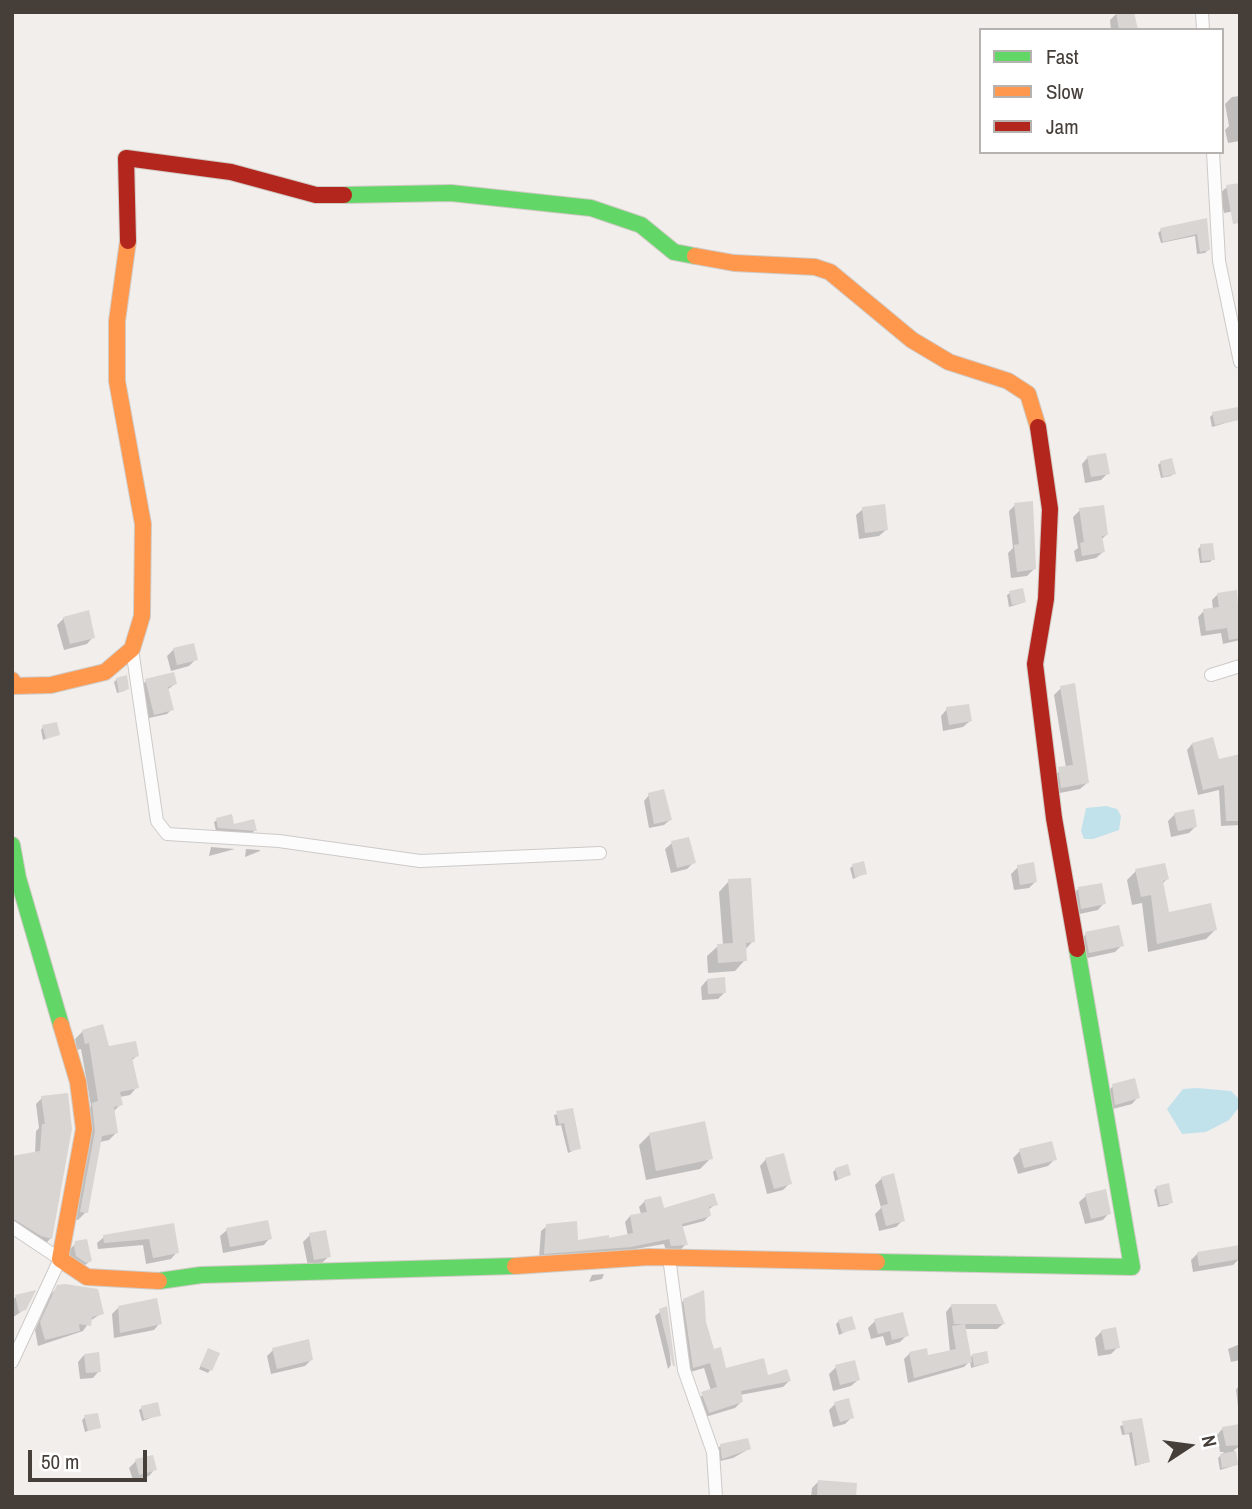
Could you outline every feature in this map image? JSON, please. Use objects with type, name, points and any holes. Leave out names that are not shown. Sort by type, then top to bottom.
[{"type":"street","points":[[1213,154],[1219,261],[1240,362]]},
{"type":"street","points":[[12,1227],[88,1278],[149,1282],[201,1275],[559,1265],[669,1257],[1132,1267],[1054,818],[1040,721],[1035,664],[1046,598],[1050,509],[1038,428],[1028,394],[1007,381],[949,362],[912,340],[830,272],[816,267],[734,263],[674,252],[641,225],[591,208],[452,193],[316,195],[231,172],[126,158],[128,244],[117,321],[117,381],[143,524],[142,617],[132,649],[156,821],[167,834],[279,841],[420,861],[600,853]]},
{"type":"street","points":[[13,686],[51,685],[105,672],[132,649]]},
{"type":"street","points":[[1212,674],[1240,666]]},
{"type":"street","points":[[12,845],[18,878],[78,1082],[84,1129],[60,1259],[12,1362]]},
{"type":"street","points":[[669,1257],[684,1370],[713,1452],[716,1497]]},
{"type":"water","points":[[1106,806],[1117,809],[1121,816],[1119,830],[1093,839],[1084,839],[1081,831],[1086,808]]},
{"type":"water","points":[[1183,1089],[1231,1091],[1240,1100],[1240,1106],[1229,1120],[1206,1132],[1182,1134],[1167,1109]]},
{"type":"building","points":[[1116,12],[1134,12],[1138,28],[1119,28]]},
{"type":"building","points":[[1240,183],[1240,223],[1233,224],[1226,185]]},
{"type":"building","points":[[1207,218],[1210,250],[1200,252],[1197,234],[1163,242],[1160,228]]},
{"type":"building","points":[[1238,407],[1240,420],[1215,425],[1212,412]]},
{"type":"building","points":[[1106,453],[1110,474],[1091,477],[1087,456]]},
{"type":"building","points":[[1172,458],[1176,474],[1163,477],[1160,461]]},
{"type":"building","points":[[1033,501],[1036,569],[1017,572],[1014,545],[1019,544],[1014,503]]},
{"type":"building","points":[[885,504],[888,530],[865,533],[862,507]]},
{"type":"building","points":[[1104,505],[1108,535],[1102,536],[1105,552],[1082,556],[1080,543],[1084,542],[1079,508]]},
{"type":"building","points":[[1213,543],[1215,560],[1202,561],[1200,544]]},
{"type":"building","points":[[1023,588],[1026,602],[1012,605],[1009,591]]},
{"type":"building","points":[[1237,590],[1240,638],[1229,640],[1227,628],[1206,631],[1203,609],[1219,607],[1217,593]]},
{"type":"building","points":[[89,610],[95,638],[70,644],[63,617]]},
{"type":"building","points":[[194,643],[198,660],[177,665],[173,648]]},
{"type":"building","points":[[174,672],[177,684],[168,687],[174,710],[154,715],[145,679]]},
{"type":"building","points":[[127,675],[129,689],[119,692],[116,678]]},
{"type":"building","points":[[1075,683],[1089,783],[1061,788],[1058,767],[1073,765],[1060,686]]},
{"type":"building","points":[[969,704],[972,721],[949,725],[946,707]]},
{"type":"building","points":[[57,722],[60,735],[46,739],[42,725]]},
{"type":"building","points":[[1213,737],[1219,759],[1240,754],[1240,821],[1226,821],[1224,785],[1203,790],[1192,743]]},
{"type":"building","points":[[664,789],[672,820],[654,824],[648,793]]},
{"type":"building","points":[[1194,809],[1197,827],[1178,831],[1174,813]]},
{"type":"building","points":[[232,814],[234,824],[254,819],[257,831],[218,828],[216,818]]},
{"type":"building","points":[[689,837],[696,863],[677,868],[671,841]]},
{"type":"building","points":[[864,861],[867,874],[855,877],[852,864]]},
{"type":"building","points":[[1034,862],[1037,882],[1020,885],[1017,865]]},
{"type":"building","points":[[1165,863],[1169,879],[1163,881],[1169,912],[1211,903],[1217,930],[1157,944],[1151,895],[1141,897],[1135,869]]},
{"type":"building","points":[[751,878],[755,942],[746,943],[747,961],[718,963],[717,944],[733,943],[728,879]]},
{"type":"building","points":[[1102,883],[1106,904],[1081,909],[1078,887]]},
{"type":"building","points":[[1119,925],[1124,946],[1089,953],[1085,932]]},
{"type":"building","points":[[725,977],[726,993],[708,994],[707,979]]},
{"type":"building","points":[[103,1024],[109,1046],[136,1041],[139,1056],[132,1058],[139,1088],[120,1092],[123,1105],[114,1107],[118,1133],[102,1136],[88,1213],[80,1212],[95,1131],[92,1103],[98,1101],[89,1043],[85,1044],[82,1030]]},
{"type":"building","points":[[1135,1078],[1140,1098],[1115,1105],[1112,1084]]},
{"type":"building","points":[[68,1093],[72,1129],[52,1239],[41,1236],[12,1218],[12,1156],[40,1151],[42,1124],[45,1124],[41,1096]]},
{"type":"building","points":[[573,1108],[581,1149],[570,1151],[564,1123],[559,1124],[556,1111]]},
{"type":"building","points":[[705,1121],[713,1159],[656,1171],[649,1133]]},
{"type":"building","points":[[1052,1141],[1057,1160],[1024,1168],[1019,1149]]},
{"type":"building","points":[[784,1153],[792,1184],[774,1189],[765,1158]]},
{"type":"building","points":[[848,1164],[851,1175],[838,1179],[835,1168]]},
{"type":"building","points":[[894,1173],[905,1221],[886,1226],[881,1206],[888,1204],[881,1177]]},
{"type":"building","points":[[1169,1183],[1173,1203],[1160,1205],[1156,1186]]},
{"type":"building","points":[[1106,1189],[1111,1214],[1091,1219],[1085,1194]]},
{"type":"building","points":[[714,1193],[718,1205],[709,1207],[711,1216],[682,1224],[688,1245],[671,1246],[669,1239],[631,1247],[544,1254],[546,1224],[577,1221],[578,1240],[609,1235],[609,1238],[633,1233],[630,1215],[647,1212],[644,1200],[661,1196],[664,1208]]},
{"type":"building","points":[[268,1220],[272,1239],[230,1247],[226,1228]]},
{"type":"building","points":[[174,1223],[179,1253],[153,1258],[149,1239],[104,1243],[103,1235]]},
{"type":"building","points":[[326,1230],[331,1257],[314,1260],[309,1233]]},
{"type":"building","points":[[87,1239],[92,1261],[86,1263],[76,1256],[74,1247],[75,1241]]},
{"type":"building","points":[[1240,1245],[1240,1259],[1199,1266],[1197,1252]]},
{"type":"building","points":[[57,1285],[98,1289],[104,1314],[92,1317],[91,1326],[79,1324],[80,1331],[45,1340],[40,1322]]},
{"type":"building","points":[[36,1290],[26,1310],[19,1312],[15,1295]]},
{"type":"building","points":[[704,1290],[706,1322],[714,1349],[721,1347],[726,1368],[764,1358],[768,1375],[787,1369],[791,1381],[741,1391],[743,1402],[709,1413],[701,1392],[717,1387],[710,1363],[693,1368],[683,1299]]},
{"type":"building","points":[[157,1298],[162,1324],[120,1333],[118,1306]]},
{"type":"building","points":[[951,1304],[996,1304],[1005,1324],[965,1324],[972,1362],[914,1378],[909,1352],[927,1348],[928,1355],[956,1349],[952,1326],[964,1324],[954,1324]]},
{"type":"building","points":[[667,1306],[675,1366],[659,1309]]},
{"type":"building","points":[[903,1312],[909,1336],[892,1340],[890,1331],[878,1334],[874,1319]]},
{"type":"building","points":[[852,1316],[856,1329],[842,1333],[838,1320]]},
{"type":"building","points":[[1116,1327],[1120,1348],[1105,1350],[1101,1330]]},
{"type":"building","points":[[309,1339],[313,1360],[277,1369],[272,1348]]},
{"type":"building","points":[[208,1348],[220,1353],[212,1371],[200,1366]]},
{"type":"building","points":[[987,1351],[989,1363],[974,1366],[972,1354]]},
{"type":"building","points":[[99,1352],[101,1372],[86,1373],[84,1354]]},
{"type":"building","points":[[855,1360],[860,1380],[840,1385],[835,1365]]},
{"type":"building","points":[[849,1398],[854,1418],[840,1422],[834,1402]]},
{"type":"building","points":[[158,1402],[161,1416],[144,1419],[141,1406]]},
{"type":"building","points":[[98,1413],[101,1428],[88,1431],[84,1415]]},
{"type":"building","points":[[1142,1418],[1150,1462],[1137,1465],[1132,1432],[1125,1434],[1122,1421]]},
{"type":"building","points":[[1240,1424],[1240,1445],[1226,1446],[1222,1427]]},
{"type":"building","points":[[748,1438],[751,1449],[722,1459],[720,1444]]},
{"type":"building","points":[[1236,1451],[1238,1465],[1222,1468],[1220,1454]]},
{"type":"building","points":[[153,1455],[157,1470],[139,1475],[135,1459]]},
{"type":"building","points":[[818,1480],[857,1483],[856,1497],[817,1497]]},
{"type":"traffic: fast","points":[[344,195],[451,193],[591,208],[641,225],[674,252],[695,256]]},
{"type":"traffic: fast","points":[[12,845],[18,878],[61,1025]]},
{"type":"traffic: fast","points":[[877,1262],[1132,1267],[1077,949]]},
{"type":"traffic: fast","points":[[159,1281],[201,1275],[515,1266]]},
{"type":"traffic: slow","points":[[12,680],[15,686],[51,685],[105,672],[132,649],[142,616],[143,524],[117,381],[117,321],[128,241]]},
{"type":"traffic: slow","points":[[695,256],[734,263],[815,267],[830,272],[912,340],[949,362],[1008,381],[1028,394],[1038,427]]},
{"type":"traffic: slow","points":[[61,1025],[78,1082],[84,1129],[60,1259],[87,1277],[159,1281]]},
{"type":"traffic: slow","points":[[515,1266],[649,1257],[877,1262]]},
{"type":"traffic: jam","points":[[128,241],[126,158],[231,172],[316,195],[344,195]]},
{"type":"traffic: jam","points":[[1038,427],[1050,509],[1046,599],[1035,664],[1054,818],[1077,949]]}]
